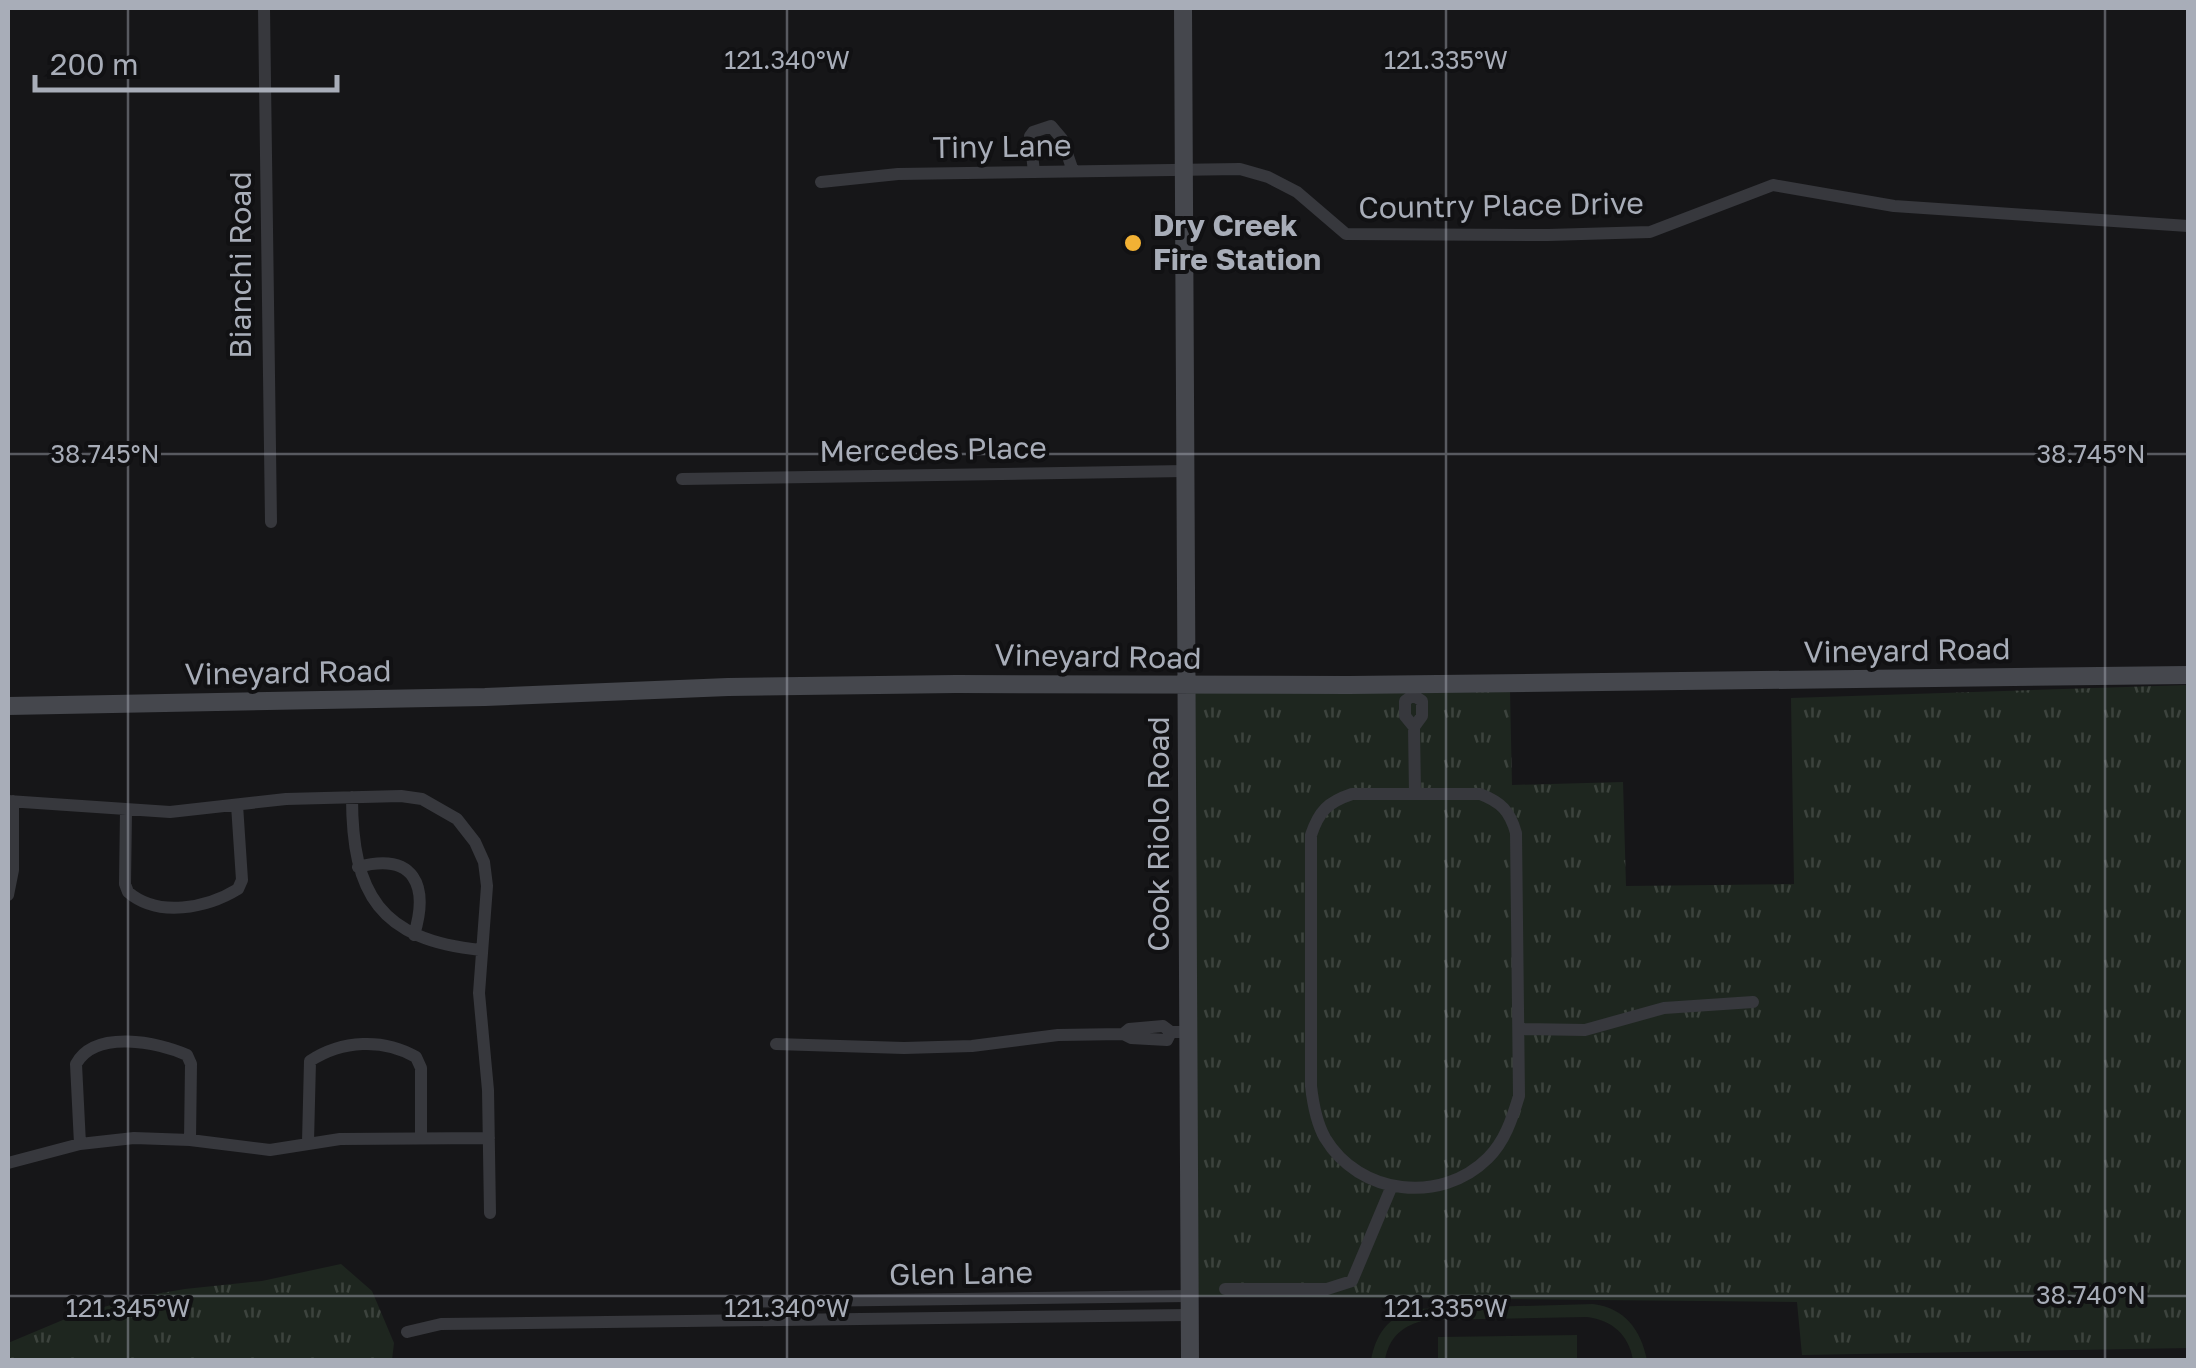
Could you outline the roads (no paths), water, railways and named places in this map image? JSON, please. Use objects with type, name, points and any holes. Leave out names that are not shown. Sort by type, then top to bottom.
[{"type":"street","name":"Bianchi Road","points":[[264,8],[271,522]]},
{"type":"street","name":"Cook Riolo Road","points":[[1182,8],[1186,684],[1179,1032],[1190,1360]]},
{"type":"street","points":[[1034,172],[1030,136],[1052,126],[1062,139],[1073,171]]},
{"type":"street","name":"Country Place Drive","points":[[1184,170],[1240,169],[1268,177],[1297,192],[1346,234],[1650,232],[1773,186],[1894,206],[2188,226]]},
{"type":"street","name":"Tiny Lane","points":[[821,182],[898,174],[1184,170]]},
{"type":"street","name":"Mercedes Place","points":[[682,478],[1185,471]]},
{"type":"street","name":"Vineyard Road","points":[[8,706],[484,697],[728,687],[1186,684],[1413,690],[2188,675]]},
{"type":"street","points":[[1413,690],[1422,701],[1422,716],[1414,727],[1415,794]]},
{"type":"street","points":[[1352,794],[1415,794],[1480,794],[1498,801],[1511,815],[1516,833],[1519,1096],[1510,1127],[1488,1158],[1463,1177],[1431,1188],[1391,1188],[1346,1163],[1326,1139],[1314,1112],[1311,834],[1317,816],[1330,802],[1352,794]]},
{"type":"street","points":[[8,895],[13,870],[10,801],[170,812],[401,796],[422,799],[442,809],[467,830],[484,862],[487,886],[480,993],[490,1138],[490,1213]]},
{"type":"street","points":[[352,797],[352,841],[358,868],[378,906],[414,935],[445,946],[481,950]]},
{"type":"street","points":[[126,810],[124,884],[128,892],[155,905],[178,907],[202,905],[238,888],[242,880],[237,805]]},
{"type":"street","points":[[358,868],[383,862],[394,864],[415,879],[420,906],[414,935]]},
{"type":"street","points":[[1520,1030],[1585,1030],[1664,1008],[1753,1002]]},
{"type":"street","points":[[776,1044],[972,1046],[1058,1035],[1123,1034],[1129,1028],[1147,1033],[1163,1026],[1179,1032]]},
{"type":"street","points":[[80,1144],[76,1064],[90,1050],[132,1041],[150,1042],[187,1055],[191,1064],[190,1140]]},
{"type":"street","points":[[308,1142],[310,1061],[324,1052],[354,1044],[389,1046],[416,1058],[421,1068],[421,1138]]},
{"type":"street","points":[[8,1163],[80,1144],[134,1138],[270,1150],[308,1142],[490,1138]]},
{"type":"street","points":[[1225,1289],[1327,1289],[1352,1281],[1391,1188]]},
{"type":"street","name":"Glen Lane","points":[[733,1302],[1189,1306]]},
{"type":"street","points":[[407,1332],[441,1324],[1189,1306]]},
{"type":"place","name":"Dry Creek Fire Station","points":[[1133,243]]}]
